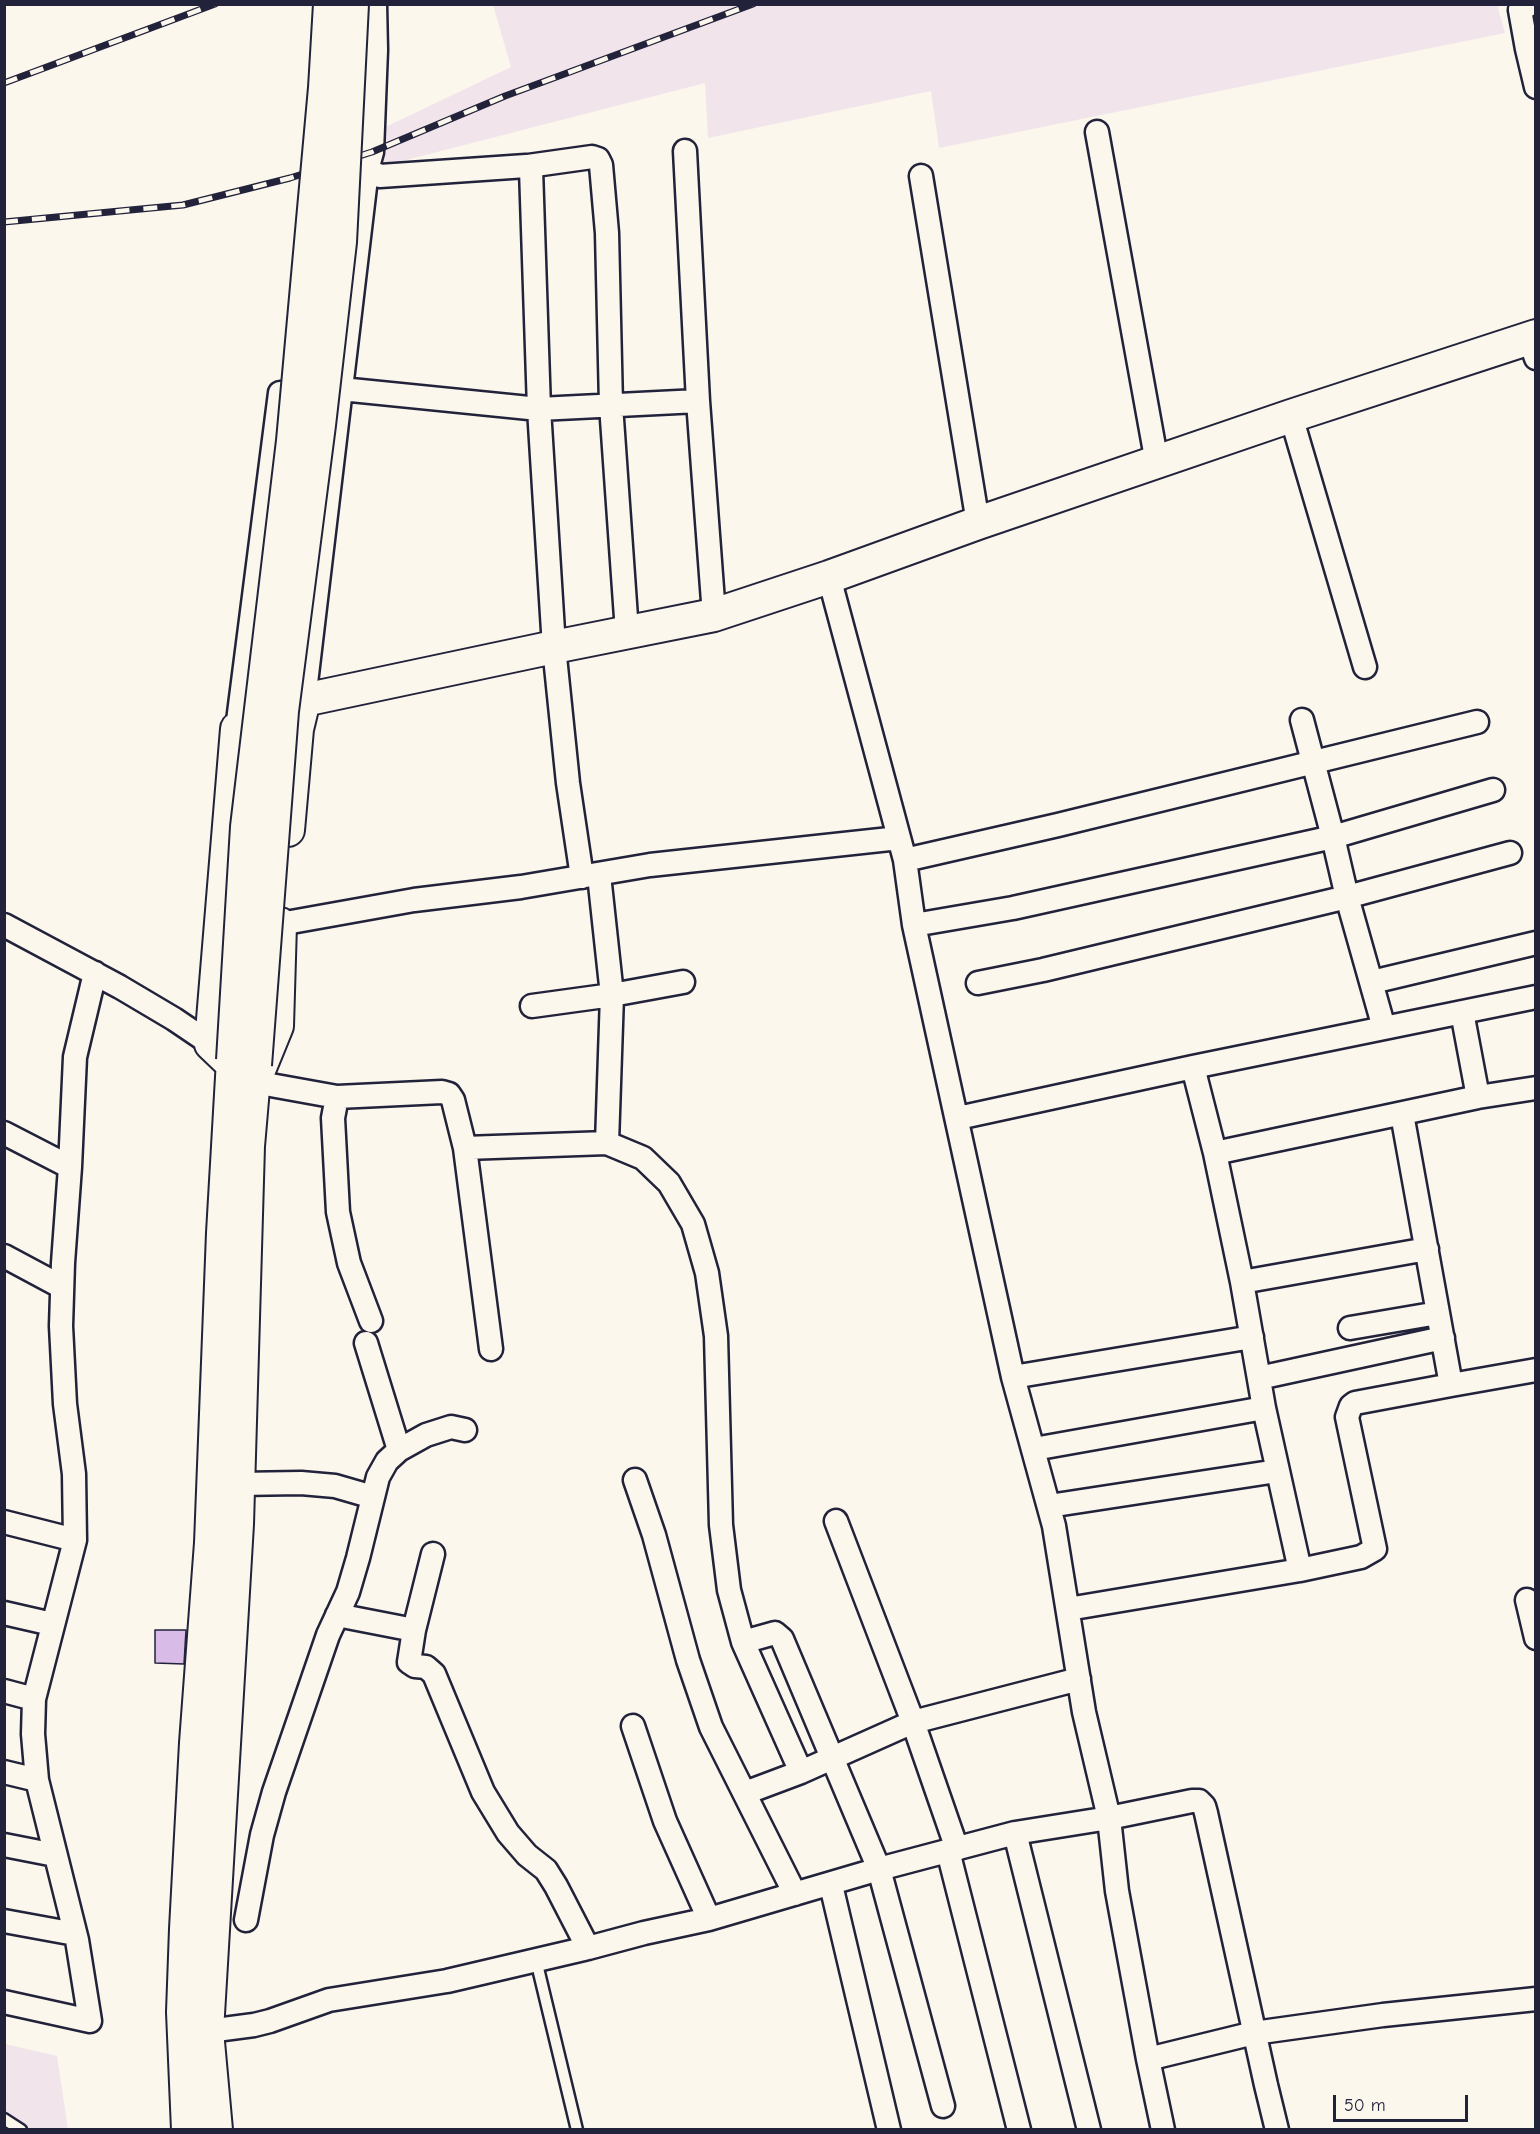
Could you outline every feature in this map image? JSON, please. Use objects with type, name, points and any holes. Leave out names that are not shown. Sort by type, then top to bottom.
[{"type":"main road","points":[[201,2124],[186,1929],[211,1543],[223,1233],[237,1063],[247,827],[293,441],[325,88],[330,4]]},
{"type":"main road","points":[[237,1063],[319,425],[340,242],[352,4]]},
{"type":"main road","points":[[195,2033],[238,1485],[248,1146],[237,1063],[237,729],[304,700],[554,646],[714,615],[1291,416],[1533,344]]},
{"type":"main road","points":[[237,1063],[277,1026],[280,924],[297,729],[304,700]]},
{"type":"street","points":[[304,700],[367,170],[372,152],[376,50],[375,4]]},
{"type":"street","points":[[1530,4],[1520,10],[1531,49],[1536,87]]},
{"type":"street","points":[[1097,132],[1157,463]]},
{"type":"street","points":[[685,151],[698,401],[714,615]]},
{"type":"street","points":[[367,170],[380,176],[394,176],[528,166],[592,157],[598,159],[601,165],[607,233],[611,405],[627,632]]},
{"type":"street","points":[[528,166],[531,169],[533,197],[539,409],[554,646],[568,783],[590,876],[612,995],[607,1143]]},
{"type":"street","points":[[921,176],[978,523]]},
{"type":"street","points":[[341,388],[539,409],[698,401]]},
{"type":"street","points":[[237,729],[280,393]]},
{"type":"street","points":[[1291,416],[1365,667]]},
{"type":"street","points":[[829,577],[905,860],[914,925],[1013,1377],[1049,1506],[1084,1712],[1109,1818],[1117,1891],[1163,2130]]},
{"type":"street","points":[[1302,720],[1347,897],[1384,1028]]},
{"type":"street","points":[[905,860],[1058,825],[1477,722]]},
{"type":"street","points":[[914,925],[1013,908],[1333,837],[1493,790]]},
{"type":"street","points":[[280,924],[414,900],[521,888],[650,865],[899,838]]},
{"type":"street","points":[[978,983],[1042,970],[1347,897],[1510,853]]},
{"type":"street","points":[[4,925],[95,972],[174,1018],[237,1063],[337,1097],[441,1092],[449,1094],[456,1107],[465,1148],[491,1349]]},
{"type":"street","points":[[1372,982],[1536,943]]},
{"type":"street","points":[[4,2002],[90,2022],[75,1934],[37,1780],[33,1734],[34,1699],[75,1540],[74,1474],[65,1404],[61,1326],[62,1287],[75,1057],[95,972]]},
{"type":"street","points":[[532,1006],[683,982]]},
{"type":"street","points":[[958,1118],[1192,1067],[1536,997]]},
{"type":"street","points":[[1462,1012],[1478,1097]]},
{"type":"street","points":[[1192,1067],[1215,1153],[1242,1282],[1264,1408],[1300,1570]]},
{"type":"street","points":[[1215,1153],[1478,1097],[1536,1088]]},
{"type":"street","points":[[337,1097],[333,1118],[338,1212],[349,1263],[371,1321]]},
{"type":"street","points":[[1402,1114],[1451,1385]]},
{"type":"street","points":[[4,1133],[70,1167]]},
{"type":"street","points":[[465,1148],[607,1143],[643,1158],[669,1183],[693,1224],[707,1272],[716,1336],[721,1525],[729,1590],[743,1642],[801,1772]]},
{"type":"street","points":[[1242,1282],[1426,1250]]},
{"type":"street","points":[[4,1256],[62,1287]]},
{"type":"street","points":[[1350,1328],[1438,1313]]},
{"type":"street","points":[[1013,1377],[1251,1337]]},
{"type":"street","points":[[1259,1378],[1443,1338]]},
{"type":"street","points":[[366,1343],[399,1450]]},
{"type":"street","points":[[1068,1610],[1300,1570],[1361,1557],[1375,1550],[1347,1417],[1351,1406],[1355,1403],[1536,1370]]},
{"type":"street","points":[[1034,1449],[1264,1408]]},
{"type":"street","points":[[246,1920],[262,1834],[274,1792],[327,1635],[348,1592],[378,1477],[387,1461],[399,1450],[437,1430],[451,1427],[465,1430]]},
{"type":"street","points":[[1049,1506],[1277,1471]]},
{"type":"street","points":[[634,1480],[654,1535],[688,1660],[711,1727],[795,1894]]},
{"type":"street","points":[[238,1485],[313,1484],[335,1486],[373,1497]]},
{"type":"street","points":[[836,1521],[913,1722],[953,1850],[1019,2130]]},
{"type":"street","points":[[4,1522],[75,1540]]},
{"type":"street","points":[[434,1554],[414,1630],[410,1662],[415,1666],[426,1667],[434,1674],[483,1792],[508,1833],[527,1855],[546,1870],[588,1948]]},
{"type":"street","points":[[1527,1600],[1536,1638]]},
{"type":"street","points":[[4,1613],[52,1624]]},
{"type":"street","points":[[337,1615],[414,1630]]},
{"type":"street","points":[[743,1642],[769,1634],[779,1635],[879,1869],[944,2106]]},
{"type":"street","points":[[745,1793],[801,1772],[913,1722],[1079,1679]]},
{"type":"street","points":[[4,1691],[34,1699]]},
{"type":"street","points":[[633,1726],[664,1821],[709,1919]]},
{"type":"street","points":[[4,1772],[37,1780]]},
{"type":"street","points":[[195,2033],[270,2021],[329,2000],[447,1981],[709,1919],[879,1869],[1015,1833],[1199,1801],[1204,1806],[1277,2130]]},
{"type":"street","points":[[1015,1833],[1089,2130]]},
{"type":"street","points":[[4,1845],[56,1855]]},
{"type":"street","points":[[831,1884],[888,2130]]},
{"type":"street","points":[[4,1921],[75,1934]]},
{"type":"street","points":[[1148,2059],[1254,2033],[1383,2015],[1536,1999]]},
{"type":"lane","points":[[536,1960],[577,2130]]},
{"type":"lane","points":[[4,2120],[21,2130]]},
{"type":"shaded area","points":[[1497,4],[1505,33],[939,148],[931,91],[708,138],[705,83],[379,167],[375,132],[511,67],[493,5]]},
{"type":"shaded area","points":[[5,2044],[57,2056],[68,2129],[5,2130]]},
{"type":"building","points":[[155,1630],[186,1630],[184,1664],[155,1663]]},
{"type":"railway","points":[[4,83],[215,4]]},
{"type":"railway","points":[[4,222],[183,205],[290,178],[372,152],[505,96],[753,4]]}]
